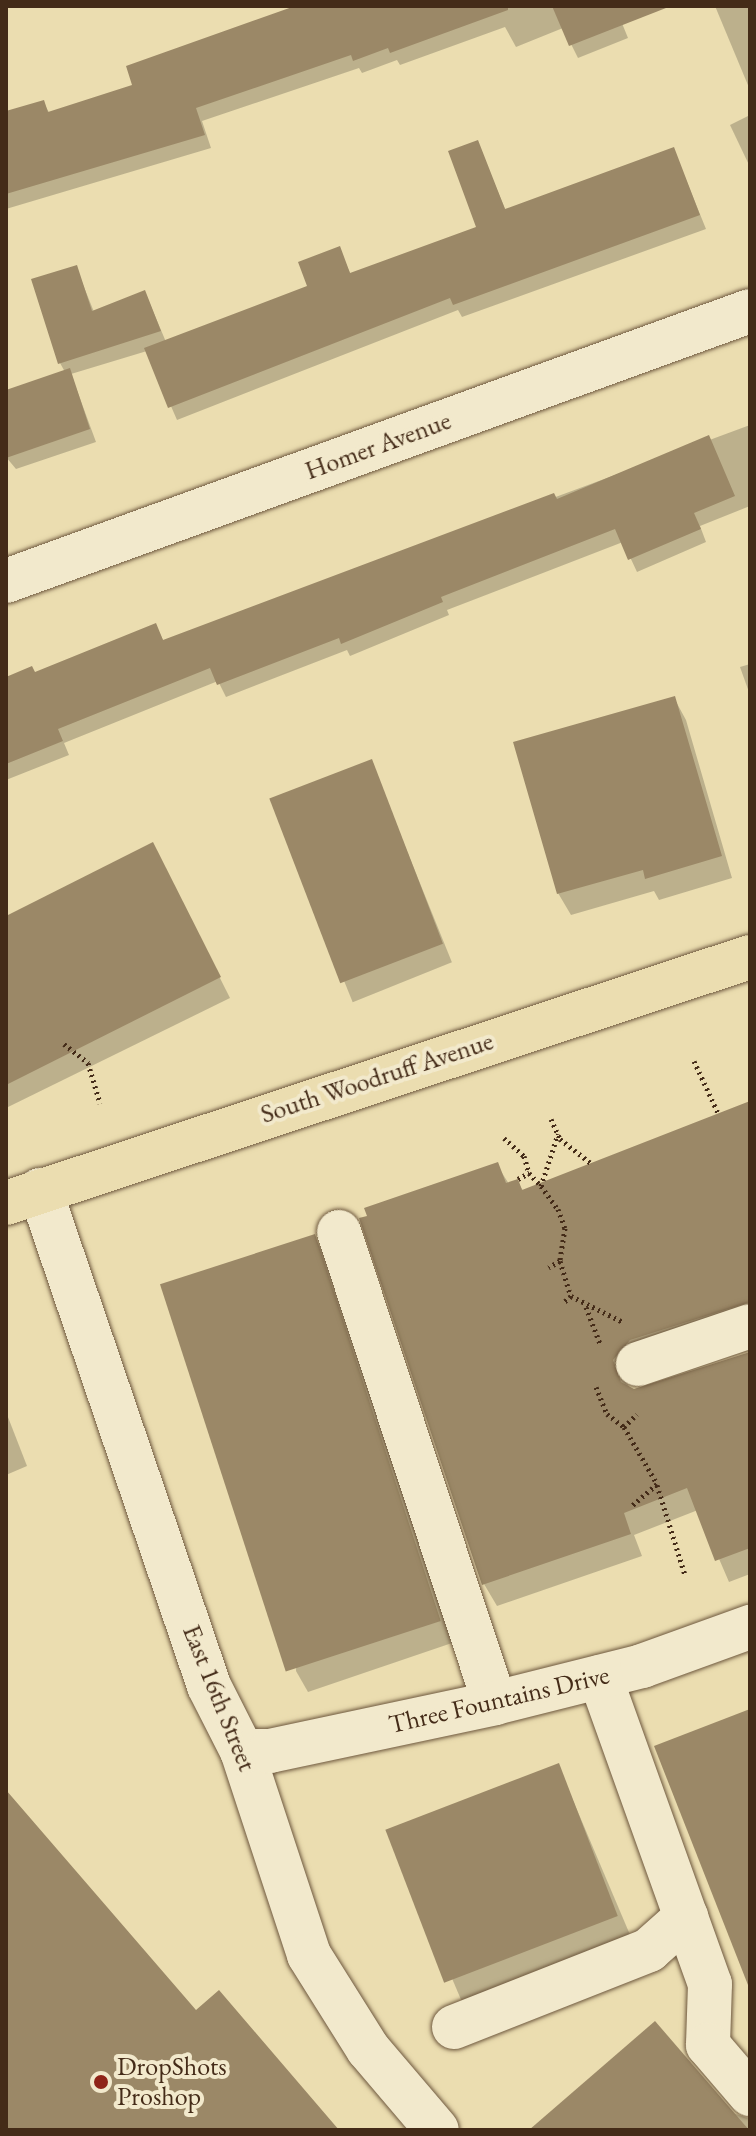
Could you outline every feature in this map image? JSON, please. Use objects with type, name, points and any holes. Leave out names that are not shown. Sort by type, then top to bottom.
[{"type":"main road","name":"South Woodruff Avenue","points":[[23,1197],[750,957]]},
{"type":"street","name":"Homer Avenue","points":[[6,581],[750,311]]},
{"type":"street","name":"East 16th Street","points":[[23,1197],[112,1390],[209,1686],[242,1751],[309,1955],[368,2049],[437,2130]]},
{"type":"street","points":[[339,1232],[495,1703]]},
{"type":"street","points":[[635,1345],[750,1326]]},
{"type":"street","name":"Three Fountains Drive","points":[[242,1751],[270,1751],[495,1703],[600,1677],[750,1627]]},
{"type":"street","points":[[600,1677],[710,1984],[708,2045],[750,2094]]},
{"type":"street","points":[[454,2027],[649,1950],[686,1917]]},
{"type":"path","points":[[64,1044],[88,1063],[100,1103]]},
{"type":"path","points":[[694,1061],[718,1113]]},
{"type":"path","points":[[551,1119],[558,1134],[592,1164]]},
{"type":"path","points":[[541,1186],[558,1134]]},
{"type":"path","points":[[504,1138],[524,1156],[529,1173],[558,1209],[565,1228],[560,1261],[571,1296],[635,1345]]},
{"type":"path","points":[[518,1179],[529,1173]]},
{"type":"path","points":[[549,1267],[560,1261]]},
{"type":"path","points":[[563,1303],[571,1296]]},
{"type":"path","points":[[596,1387],[607,1414],[624,1427],[657,1484],[685,1575]]},
{"type":"path","points":[[624,1427],[637,1414]]},
{"type":"path","points":[[631,1507],[657,1484]]},
{"type":"building","points":[[295,6],[508,6],[508,10],[390,53],[388,48],[353,61],[351,55],[196,108],[205,135],[6,194],[6,111],[44,100],[48,112],[132,85],[126,66]]},
{"type":"building","points":[[552,6],[665,6],[666,8],[569,46]]},
{"type":"building","points":[[478,140],[505,209],[674,147],[700,215],[453,305],[450,298],[168,408],[144,348],[307,286],[298,262],[340,246],[350,273],[476,227],[448,151]]},
{"type":"building","points":[[77,265],[92,311],[145,290],[161,331],[58,364],[31,279]]},
{"type":"building","points":[[70,368],[90,429],[6,458],[6,390]]},
{"type":"building","points":[[709,435],[735,496],[694,513],[701,529],[628,560],[615,529],[441,597],[443,602],[341,644],[339,638],[217,685],[210,668],[58,729],[63,741],[6,764],[6,677],[32,666],[35,672],[156,623],[163,640],[554,493],[557,499]]},
{"type":"building","points":[[675,696],[722,856],[645,879],[643,870],[557,894],[513,742]]},
{"type":"building","points":[[372,759],[443,944],[340,983],[269,798]]},
{"type":"building","points":[[153,842],[221,977],[6,1085],[6,916]]},
{"type":"building","points":[[750,1101],[750,1302],[630,1340],[613,1360],[621,1382],[634,1389],[750,1352],[750,1548],[715,1561],[687,1488],[624,1513],[631,1534],[482,1585],[359,1218],[367,1216],[364,1208],[498,1162],[506,1183],[518,1179],[522,1190]]},
{"type":"building","points":[[315,1234],[441,1621],[286,1671],[160,1284]]},
{"type":"building","points":[[750,1709],[750,1984],[748,1985],[654,1746]]},
{"type":"building","points":[[559,1763],[618,1916],[444,1983],[385,1830]]},
{"type":"building","points":[[6,1790],[196,2010],[219,1990],[339,2130],[6,2130]]},
{"type":"building","points":[[655,2021],[749,2130],[529,2130]]},
{"type":"place","name":"DropShots Proshop","points":[[101,2082]]}]
